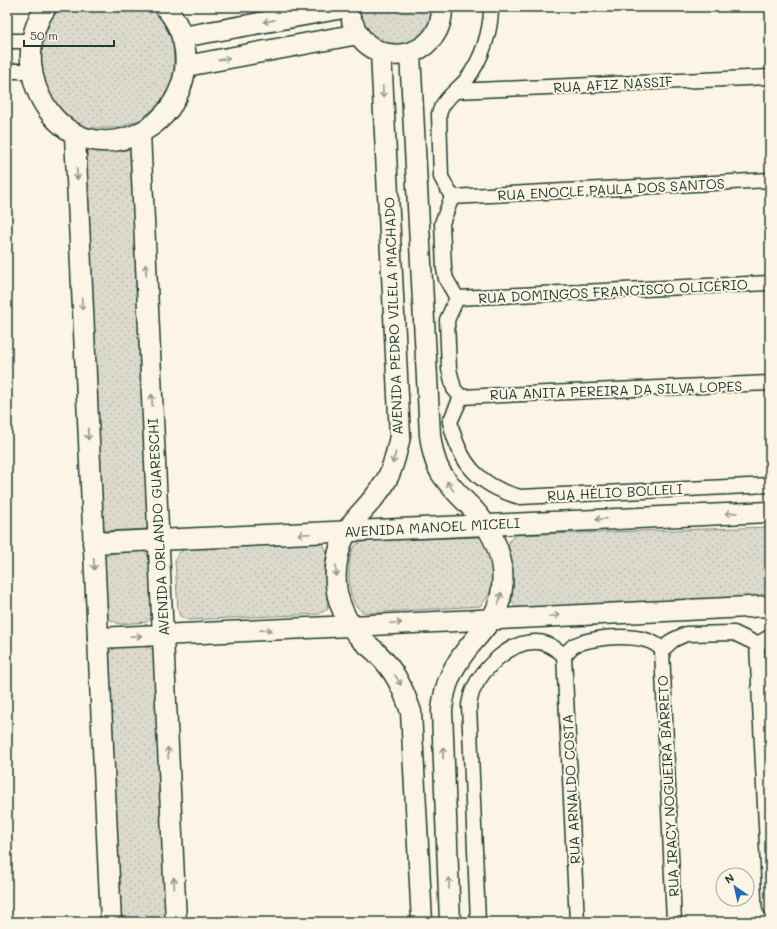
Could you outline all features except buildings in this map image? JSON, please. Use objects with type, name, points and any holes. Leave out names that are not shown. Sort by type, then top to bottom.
[{"type":"street","points":[[46,7],[36,21],[28,41],[25,61],[16,71],[42,110],[56,125],[75,135],[91,140],[107,141],[124,139],[140,133],[158,122],[172,106],[181,87],[186,66],[182,37],[175,20],[165,7]]},
{"type":"street","points":[[182,37],[350,7],[352,21],[358,34],[372,48],[381,53],[395,55],[410,53],[425,45],[433,36],[439,25],[443,8]]},
{"type":"street","points":[[461,397],[454,389],[449,369],[447,320],[457,298],[446,279],[444,269],[442,223],[452,197],[441,177],[439,114],[442,104],[468,78],[491,25],[491,7]]},
{"type":"street","points":[[186,66],[358,34]]},
{"type":"street","points":[[7,41],[28,41]]},
{"type":"street","name":"AVENIDA PEDRO VILELA MACHADO","points":[[381,53],[400,436],[395,458],[387,480],[348,531],[340,544],[336,564],[336,588],[342,611],[360,638],[376,652],[392,670],[403,688],[411,712],[422,922]]},
{"type":"street","name":"AVENIDA PEDRO VILELA MACHADO","points":[[410,53],[430,435],[433,455],[441,472],[455,493],[473,510],[491,532],[500,553],[504,577],[498,609],[458,662],[443,692],[442,711],[450,922]]},
{"type":"street","name":"RUA AFIZ NASSIF","points":[[456,91],[770,77]]},
{"type":"street","name":"AVENIDA ORLANDO GUARESCHI","points":[[140,133],[176,922]]},
{"type":"street","points":[[75,135],[111,922]]},
{"type":"street","name":"RUA ENOCLE PAULA DOS SANTOS","points":[[452,197],[770,180]]},
{"type":"street","name":"RUA DOMINGOS FRANCISCO OLICÉRIO","points":[[457,298],[770,284]]},
{"type":"street","name":"RUA ANITA PEREIRA DA SILVA LOPES","points":[[461,397],[770,383]]},
{"type":"street","name":"RUA HÉLIO BOLLELI","points":[[461,397],[450,422],[460,453],[469,468],[482,480],[492,487],[520,497],[770,485]]},
{"type":"street","name":"AVENIDA MANOEL MICELI","points":[[93,543],[770,512]]},
{"type":"street","points":[[98,638],[770,606]]},
{"type":"street","points":[[478,922],[469,705],[472,691],[491,665],[505,652],[519,644],[537,642],[550,645],[564,655],[574,646],[588,640],[630,637],[658,645],[662,650],[673,640],[686,634],[734,633],[757,644]]},
{"type":"street","points":[[757,644],[770,637]]},
{"type":"street","points":[[757,644],[770,907]]},
{"type":"street","name":"RUA IRACY NOGUEIRA BARRETO","points":[[662,650],[674,922]]},
{"type":"street","name":"RUA ARNALDO COSTA","points":[[564,655],[577,922]]},
{"type":"shaded area","points":[[62,7],[150,7],[160,14],[173,39],[174,69],[170,86],[158,105],[142,119],[116,128],[86,128],[57,115],[39,88],[42,29]]},
{"type":"shaded area","points":[[359,7],[433,7],[429,29],[410,45],[383,45],[363,28]]},
{"type":"shaded area","points":[[131,147],[148,529],[103,531],[85,149],[119,150]]},
{"type":"shaded area","points":[[770,527],[770,597],[517,609],[512,603],[513,581],[511,558],[508,548],[510,540],[515,535]]},
{"type":"shaded area","points":[[479,537],[490,553],[494,572],[491,590],[480,606],[368,613],[359,609],[354,602],[351,595],[349,567],[352,551],[358,544],[367,541]]},
{"type":"shaded area","points":[[320,543],[324,545],[327,554],[324,568],[328,609],[319,614],[188,620],[180,616],[178,610],[175,560],[179,553],[185,549]]},
{"type":"shaded area","points":[[126,551],[143,551],[151,558],[154,615],[147,622],[120,624],[108,619],[105,615],[102,561],[110,554]]},
{"type":"shaded area","points":[[139,645],[153,649],[158,655],[171,922],[117,922],[104,656],[116,648]]}]
